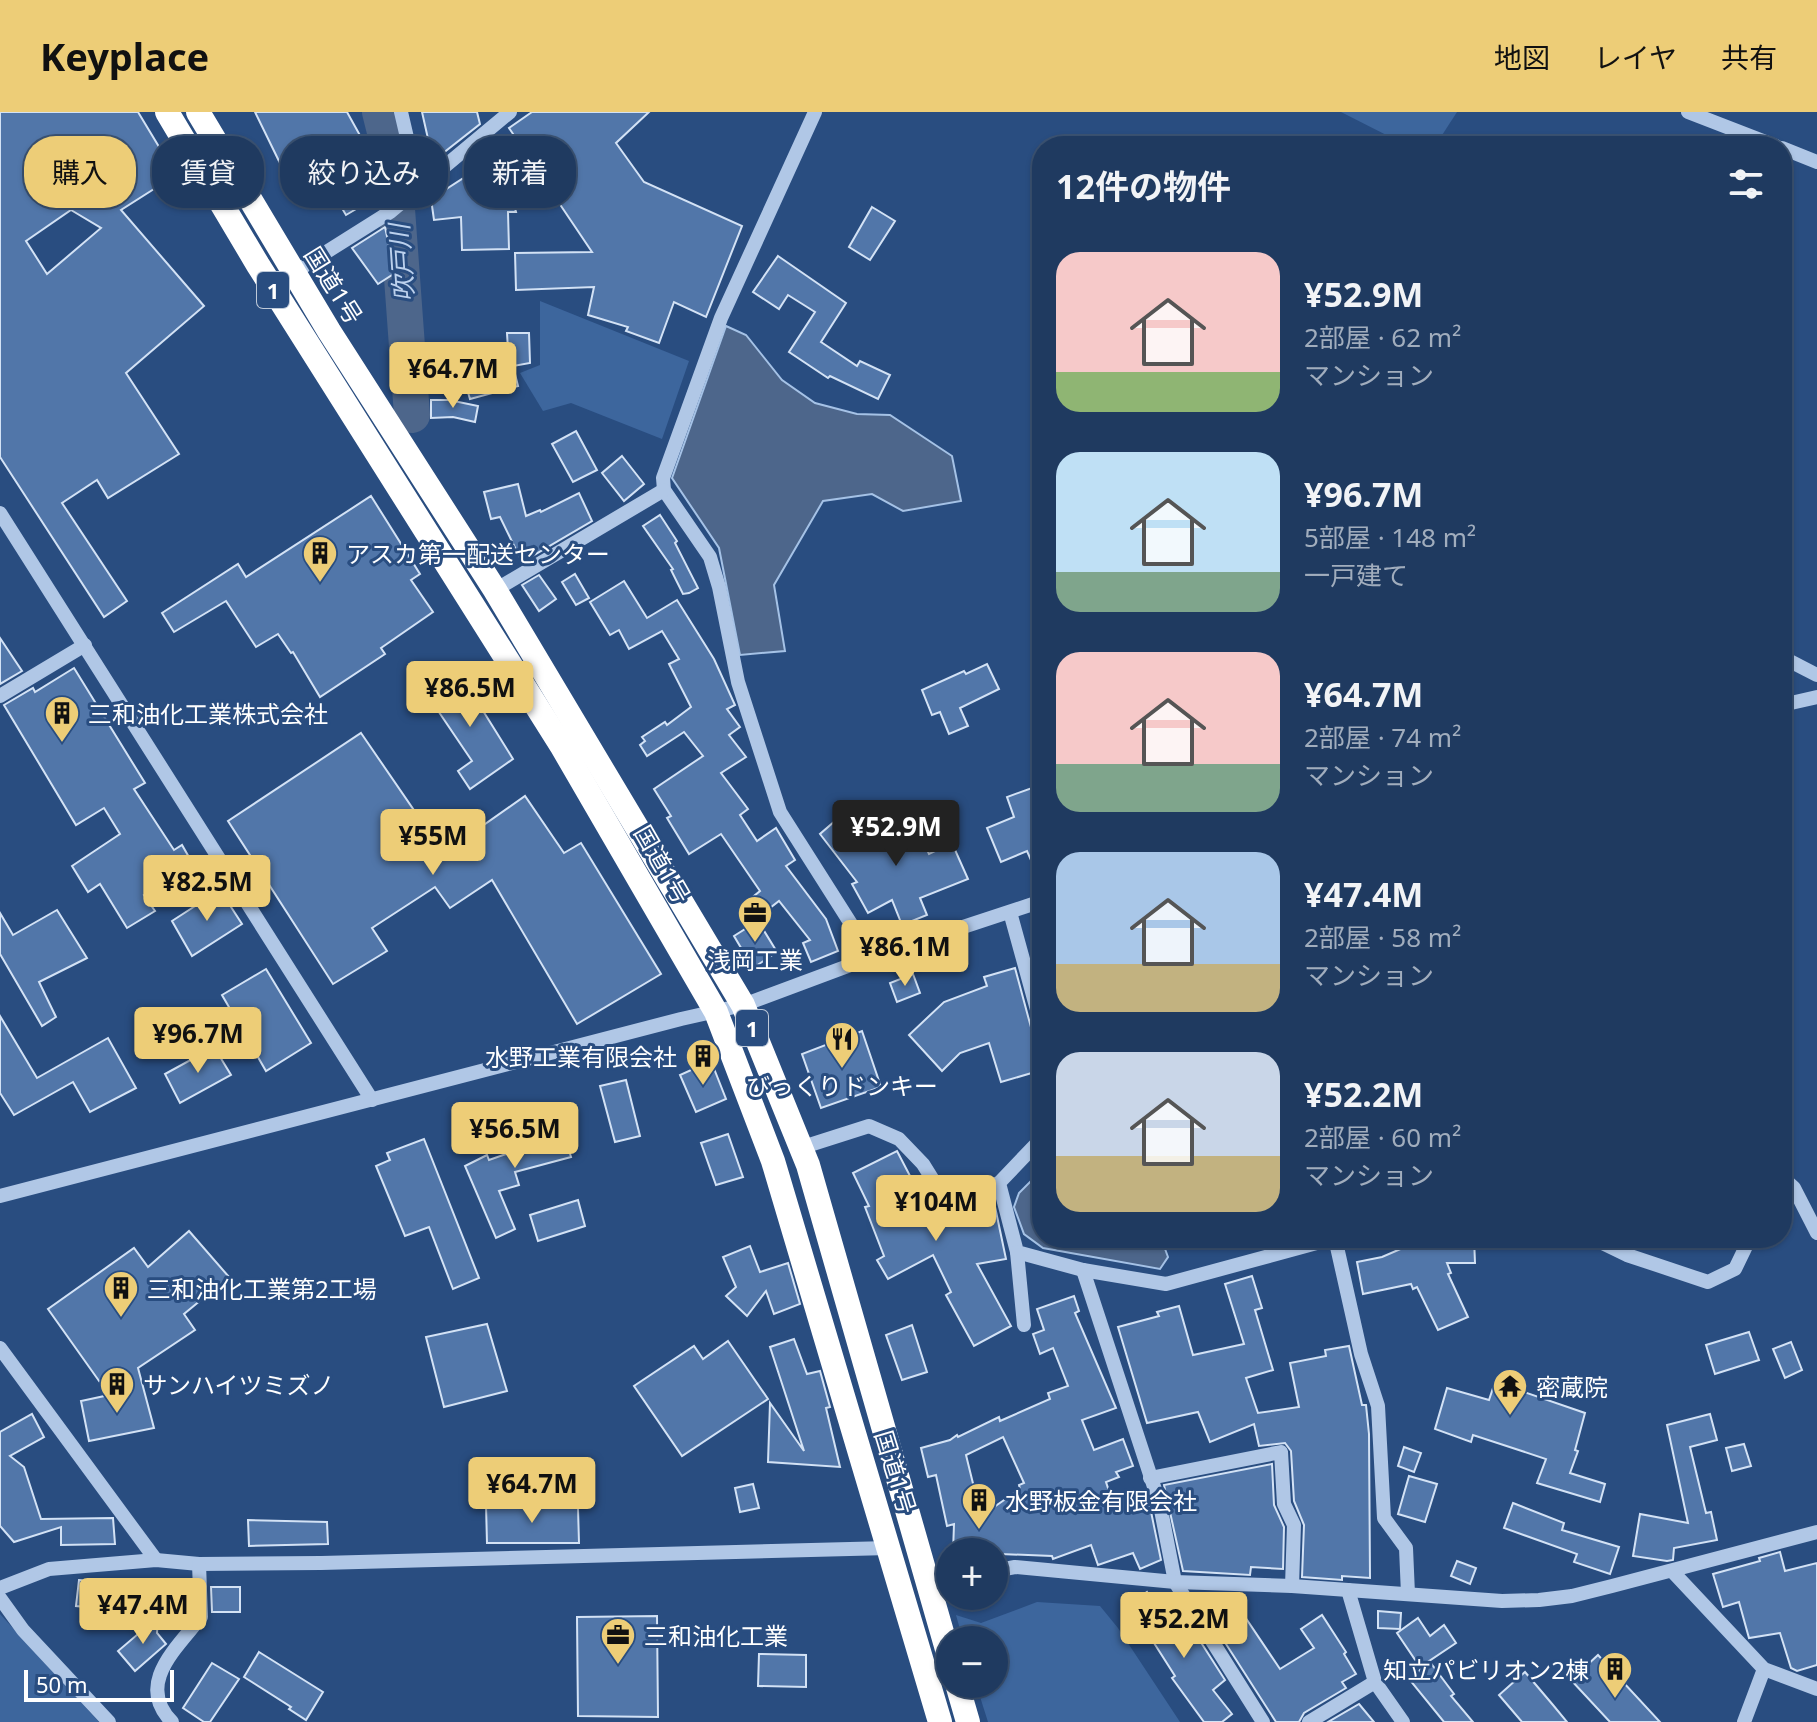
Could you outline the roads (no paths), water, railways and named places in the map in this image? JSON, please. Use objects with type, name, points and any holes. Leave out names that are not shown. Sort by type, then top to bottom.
[{"type":"highway","name":"国道1号","points":[[167,112],[258,265],[561,745],[716,1012],[773,1161],[940,1722]]},
{"type":"highway","name":"国道1号","points":[[198,112],[293,273],[495,590],[743,1005],[808,1165],[936,1573]]},
{"type":"highway","points":[[961,1698],[968,1722]]},
{"type":"street","points":[[401,112],[407,136]]},
{"type":"street","points":[[448,164],[510,112]]},
{"type":"street","points":[[1688,112],[1750,136]]},
{"type":"street","points":[[809,115],[721,318],[663,478],[664,490],[710,557],[738,682],[780,812],[872,957]]},
{"type":"street","points":[[1792,152],[1817,162]]},
{"type":"street","points":[[293,273],[395,208]]},
{"type":"street","points":[[495,590],[664,490]]},
{"type":"street","points":[[0,513],[372,1100]]},
{"type":"street","points":[[0,696],[85,645]]},
{"type":"street","points":[[1792,662],[1817,675]]},
{"type":"street","points":[[1792,703],[1817,697]]},
{"type":"street","points":[[0,1196],[743,1005],[872,957],[1032,904]]},
{"type":"street","points":[[1010,912],[1032,992]]},
{"type":"street","points":[[800,1148],[869,1126],[899,1139],[923,1164],[951,1209],[999,1183],[1032,1148]]},
{"type":"street","points":[[999,1183],[1017,1252],[1024,1325]]},
{"type":"street","points":[[1794,1188],[1817,1233]]},
{"type":"street","points":[[1017,1252],[1083,1270],[1166,1284],[1299,1248]]},
{"type":"street","points":[[1338,1248],[1361,1354],[1378,1406],[1384,1518],[1406,1548],[1408,1594]]},
{"type":"street","points":[[1613,1248],[1708,1282],[1735,1269],[1745,1248]]},
{"type":"street","points":[[1083,1270],[1160,1505],[1175,1582],[1263,1722]]},
{"type":"street","points":[[0,1348],[156,1560]]},
{"type":"street","points":[[1150,1478],[1281,1452],[1284,1504],[1294,1525],[1292,1586]]},
{"type":"street","points":[[1008,1568],[1175,1582],[1292,1586],[1502,1601],[1539,1600],[1572,1596],[1817,1532]]},
{"type":"street","points":[[0,1588],[49,1569],[156,1560],[199,1564],[889,1548]]},
{"type":"street","points":[[172,1722],[157,1697],[159,1671],[201,1617],[199,1564]]},
{"type":"street","points":[[1672,1571],[1764,1669],[1817,1689]]},
{"type":"street","points":[[1348,1590],[1375,1682],[1403,1722]]},
{"type":"street","points":[[0,1598],[23,1630],[109,1722]]},
{"type":"street","points":[[1744,1722],[1764,1669]]},
{"type":"street","points":[[1309,1722],[1375,1682]]},
{"type":"waterway","name":"吹戸川","points":[[380,112],[394,168],[412,415]]},
{"type":"place","name":"アスカ第一配送センター","points":[[320,584]]},
{"type":"place","name":"三和油化工業株式会社","points":[[62,744]]},
{"type":"place","name":"浅岡工業","points":[[755,944]]},
{"type":"place","name":"びっくりドンキー","points":[[842,1070]]},
{"type":"place","name":"水野工業有限会社","points":[[703,1087]]},
{"type":"place","name":"三和油化工業第2工場","points":[[121,1319]]},
{"type":"place","name":"サンハイツミズノ","points":[[117,1415]]},
{"type":"place","name":"密蔵院","points":[[1510,1417]]},
{"type":"place","name":"水野板金有限会社","points":[[979,1531]]},
{"type":"place","name":"三和油化工業","points":[[618,1666]]},
{"type":"place","name":"知立パビリオン2棟","points":[[1615,1700]]}]
